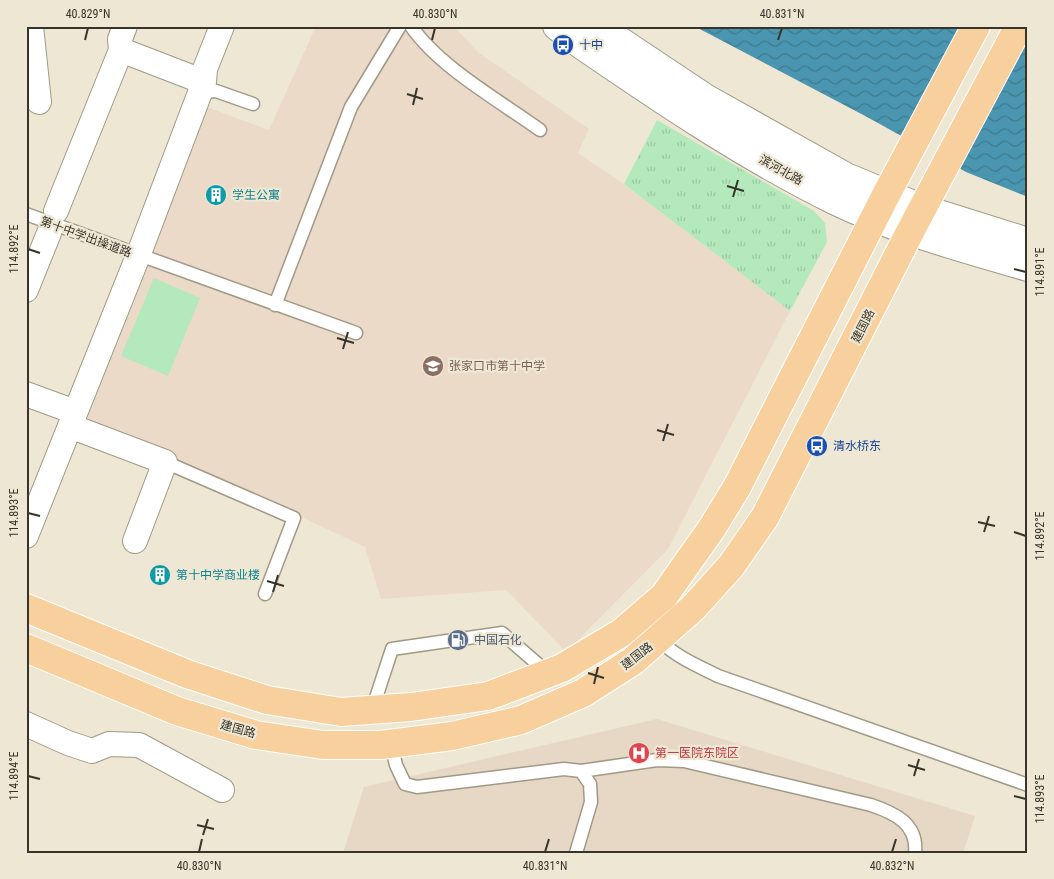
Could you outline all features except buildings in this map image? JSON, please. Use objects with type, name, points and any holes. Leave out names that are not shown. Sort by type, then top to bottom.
[{"type":"main road","name":"滨河北路","points":[[557,26],[576,42],[697,124],[835,200],[881,205],[1028,267]]},
{"type":"main road","name":"滨河北路","points":[[597,26],[706,98],[846,177],[881,205]]},
{"type":"main road","points":[[26,608],[187,674],[267,700],[341,712],[411,707],[488,696],[562,668],[621,633],[664,596],[712,528],[737,487],[881,205],[976,26]]},
{"type":"main road","name":"建国路","points":[[26,648],[177,711],[256,735],[322,745],[391,744],[452,736],[521,720],[583,693],[633,661],[693,608],[731,566],[765,517],[917,219],[1019,26]]},
{"type":"main road","name":"滨河北路","points":[[917,219],[1028,242]]},
{"type":"street","points":[[31,26],[39,102]]},
{"type":"street","points":[[56,210],[121,50],[120,39],[125,26]]},
{"type":"street","points":[[26,536],[72,419],[143,257],[202,87],[205,69],[222,26]]},
{"type":"street","points":[[121,50],[202,87]]},
{"type":"street","points":[[26,290],[49,233]]},
{"type":"street","points":[[26,394],[72,419],[165,462],[135,541]]},
{"type":"street","points":[[26,724],[68,743],[92,751],[109,744],[139,745],[222,790]]},
{"type":"lane","points":[[275,305],[350,106],[400,26]]},
{"type":"lane","points":[[417,29],[456,70],[540,130]]},
{"type":"lane","points":[[202,87],[253,104]]},
{"type":"lane","name":"第十中学出操道路","points":[[26,214],[356,333]]},
{"type":"lane","points":[[165,462],[294,518],[265,594]]},
{"type":"lane","points":[[372,710],[392,649],[502,633],[548,673]]},
{"type":"lane","points":[[658,639],[669,650],[684,660],[718,676],[1028,785]]},
{"type":"lane","points":[[391,744],[396,765],[405,784],[416,787],[564,769],[581,771],[657,760],[684,761],[890,811],[904,820],[913,835],[915,853]]},
{"type":"lane","points":[[576,853],[591,802],[590,784],[581,771]]},
{"type":"shaded area","name":"张家口市第十中学","points":[[316,26],[453,26],[479,53],[589,129],[578,153],[624,184],[790,311],[668,549],[566,652],[506,590],[381,599],[365,547],[178,459],[82,422],[204,106],[269,130]]},
{"type":"shaded area","name":"第一医院东院区","points":[[657,719],[975,816],[963,853],[343,853],[364,787]]},
{"type":"green space","points":[[657,120],[814,211],[825,223],[827,242],[790,311],[624,184]]},
{"type":"green space","points":[[154,278],[200,298],[168,376],[121,356]]},
{"type":"water","points":[[694,26],[1028,26],[1028,197],[966,172],[869,118]]},
{"type":"pier","points":[[962,26],[1028,26],[955,168],[902,139]]},
{"type":"place","name":"十中","points":[[563,45]]},
{"type":"place","name":"学生公寓","points":[[216,195]]},
{"type":"place","name":"张家口市第十中学","points":[[433,366]]},
{"type":"place","name":"清水桥东","points":[[817,446]]},
{"type":"place","name":"第十中学商业楼","points":[[160,575]]},
{"type":"place","name":"中国石化","points":[[458,640]]},
{"type":"place","name":"第一医院东院区","points":[[639,753]]}]
